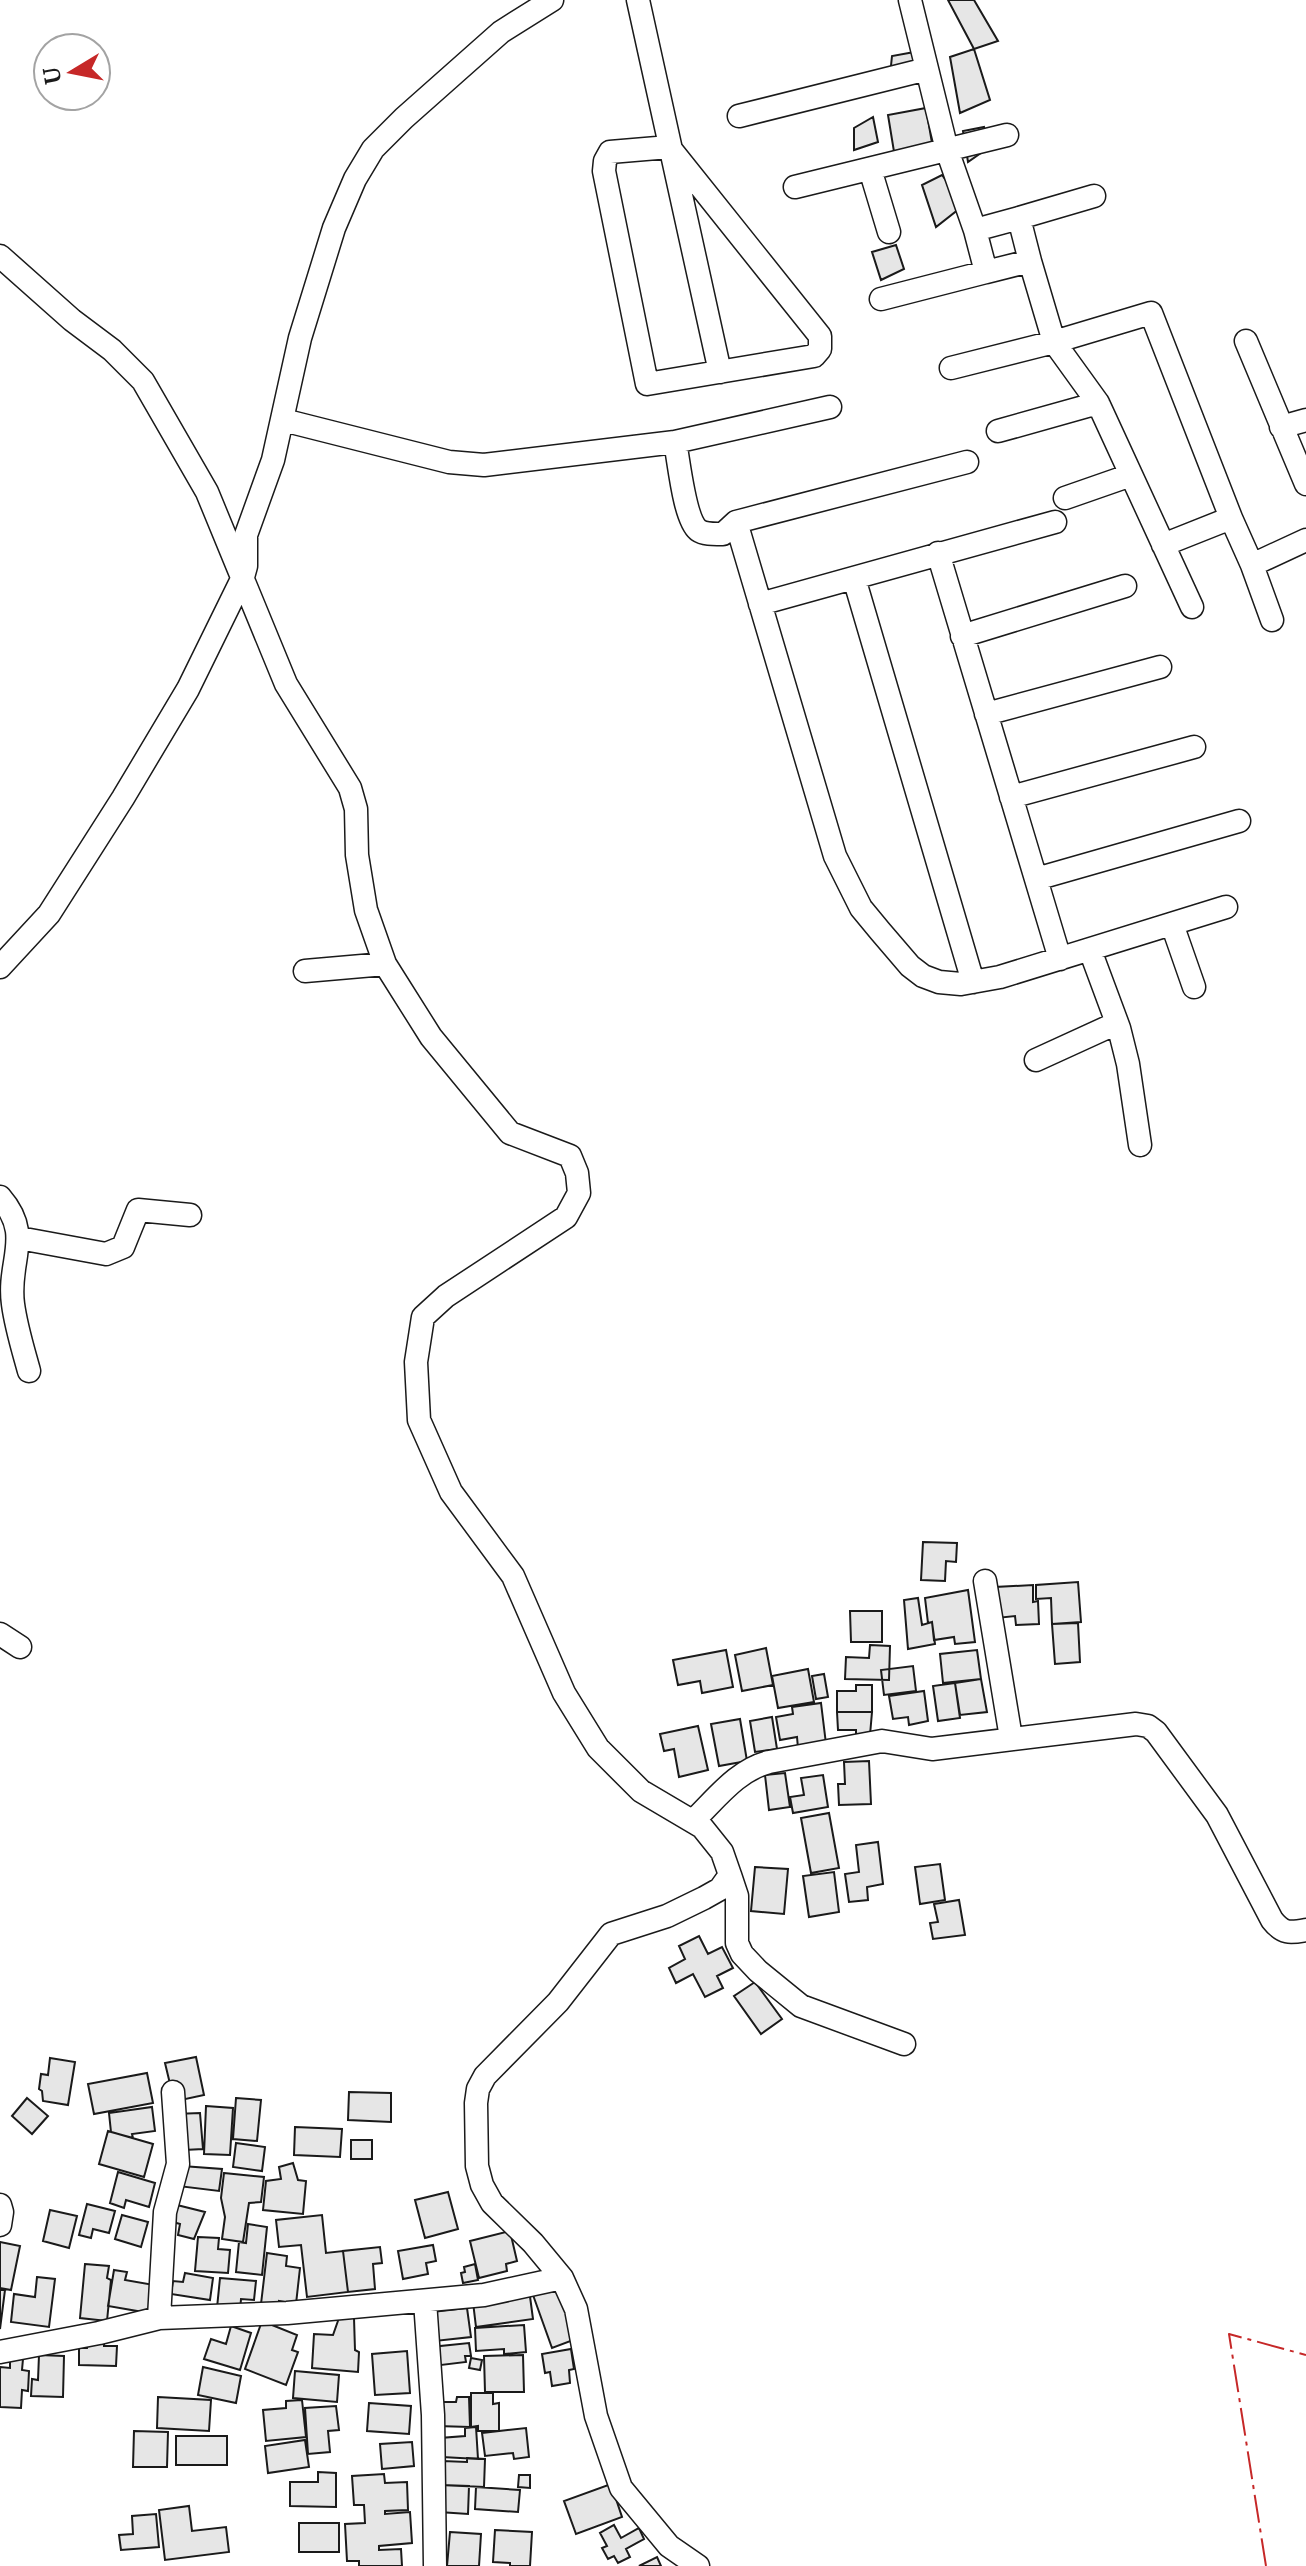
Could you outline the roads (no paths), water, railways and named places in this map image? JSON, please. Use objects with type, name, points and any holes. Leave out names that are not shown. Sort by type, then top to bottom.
[{"type":"street","points":[[0,967],[49,914],[123,798],[188,689],[244,572],[246,535],[273,460],[300,338],[334,228],[355,179],[373,149],[404,118],[501,32],[552,0]]},
{"type":"street","points":[[638,0],[720,372]]},
{"type":"street","points":[[910,0],[947,150],[986,272]]},
{"type":"street","points":[[739,116],[927,69]]},
{"type":"street","points":[[795,187],[1007,135]]},
{"type":"street","points":[[669,147],[820,336],[820,349],[814,356],[647,384],[604,171],[610,152],[669,147]]},
{"type":"street","points":[[870,169],[889,232]]},
{"type":"street","points":[[975,230],[1094,196]]},
{"type":"street","points":[[1019,218],[1054,342],[1098,403],[1192,607]]},
{"type":"street","points":[[0,256],[72,320],[112,350],[143,381],[207,492],[244,572],[286,684],[350,788],[356,809],[357,855],[366,910],[385,964],[431,1037],[487,1108],[510,1133],[570,1156],[577,1173],[579,1193],[566,1217],[446,1296],[423,1317],[416,1362],[419,1420],[451,1492],[513,1576],[564,1693],[598,1748],[641,1791],[702,1827],[722,1852],[737,1896],[737,1943],[742,1954],[801,2006],[904,2044]]},
{"type":"street","points":[[881,299],[1030,261]]},
{"type":"street","points":[[951,368],[1151,313],[1272,620]]},
{"type":"street","points":[[1246,341],[1306,484]]},
{"type":"street","points":[[998,431],[1098,403]]},
{"type":"street","points":[[283,420],[467,464],[506,463],[675,442],[830,407]]},
{"type":"street","points":[[1281,427],[1306,420]]},
{"type":"street","points":[[675,442],[690,516],[698,530],[710,534],[723,534],[736,522],[967,462]]},
{"type":"street","points":[[1065,498],[1131,475]]},
{"type":"street","points":[[1163,545],[1231,518]]},
{"type":"street","points":[[736,522],[835,856],[861,908],[910,966],[923,976],[939,982],[961,984],[1000,977],[1226,907]]},
{"type":"street","points":[[760,604],[1055,522]]},
{"type":"street","points":[[1252,565],[1306,540]]},
{"type":"street","points":[[938,553],[1060,959]]},
{"type":"street","points":[[854,578],[973,982]]},
{"type":"street","points":[[962,636],[1125,586]]},
{"type":"street","points":[[986,714],[1160,667]]},
{"type":"street","points":[[1011,797],[1194,747]]},
{"type":"street","points":[[1036,879],[1239,821]]},
{"type":"street","points":[[1172,924],[1194,987]]},
{"type":"street","points":[[1090,950],[1117,1023],[1128,1064],[1140,1145]]},
{"type":"street","points":[[305,971],[385,964]]},
{"type":"street","points":[[1036,1060],[1117,1023]]},
{"type":"street","points":[[0,1197],[14,1214],[19,1238],[6,1287],[29,1371]]},
{"type":"street","points":[[19,1238],[106,1254],[123,1247],[138,1210],[190,1215]]},
{"type":"street","points":[[985,1581],[1011,1738]]},
{"type":"street","points":[[0,1634],[20,1647]]},
{"type":"street","points":[[693,1821],[753,1766],[882,1741],[932,1749],[1136,1724],[1148,1726],[1156,1732],[1217,1815],[1272,1920],[1283,1931],[1306,1930]]},
{"type":"street","points":[[698,2566],[669,2546],[621,2488],[596,2416],[576,2309],[562,2278],[533,2243],[492,2203],[482,2185],[477,2166],[476,2103],[478,2089],[485,2076],[558,2002],[611,1934],[667,1916],[704,1898],[720,1889],[730,1875]]},
{"type":"street","points":[[159,2318],[165,2212],[178,2164],[173,2092]]},
{"type":"street","points":[[0,2205],[0,2225]]},
{"type":"street","points":[[0,2352],[159,2318],[287,2313],[425,2301],[484,2295],[562,2278]]},
{"type":"street","points":[[425,2301],[433,2415],[435,2566]]}]
